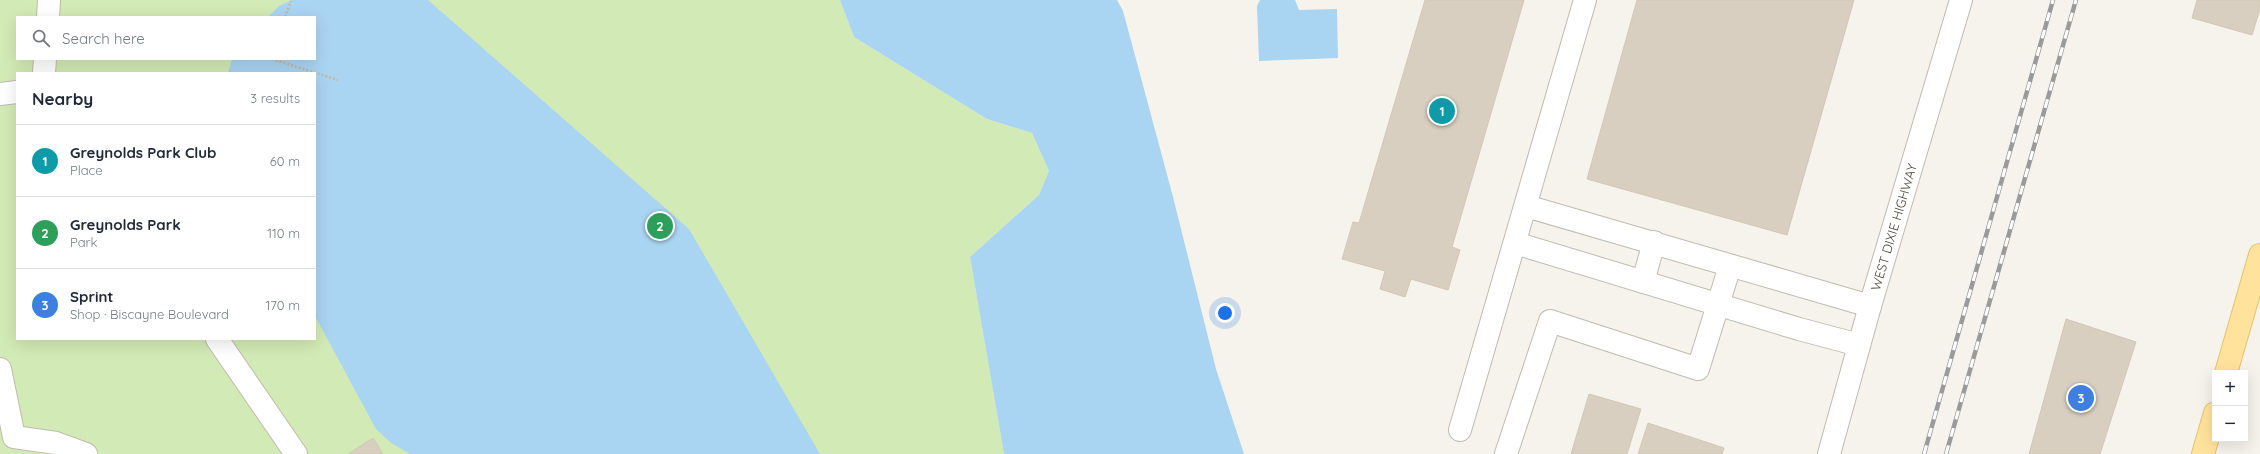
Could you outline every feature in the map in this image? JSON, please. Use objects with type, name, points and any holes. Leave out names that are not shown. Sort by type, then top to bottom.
[{"type":"main road","points":[[2227,370],[2260,255]]},
{"type":"main road","points":[[2204,454],[2212,425]]},
{"type":"street","points":[[48,16],[49,0]]},
{"type":"street","points":[[1460,430],[1586,0]]},
{"type":"street","name":"WEST DIXIE HIGHWAY","points":[[1829,454],[1870,306],[1961,0]]},
{"type":"street","points":[[44,72],[45,60]]},
{"type":"street","points":[[0,94],[16,92]]},
{"type":"street","points":[[1526,206],[1870,306]]},
{"type":"street","points":[[1643,282],[1654,242]]},
{"type":"street","points":[[1515,243],[1643,282],[1859,344]]},
{"type":"street","points":[[1506,454],[1550,320],[1698,369],[1720,304],[1730,266]]},
{"type":"street","points":[[218,340],[296,454]]},
{"type":"street","points":[[0,368],[15,445],[56,443],[86,454]]},
{"type":"path","points":[[285,16],[291,0]]},
{"type":"path","points":[[275,60],[313,72]]},
{"type":"path","points":[[316,73],[338,80]]},
{"type":"green space","points":[[0,0],[840,0],[854,37],[987,119],[1032,133],[1049,171],[1039,195],[970,257],[1004,454],[0,454]]},
{"type":"water","points":[[292,0],[428,0],[689,229],[820,454],[410,454],[390,442],[376,429],[316,318],[316,72],[228,72],[232,60],[316,60],[316,16],[269,16],[279,6]]},
{"type":"water","points":[[840,0],[1117,0],[1123,11],[1172,193],[1216,369],[1244,454],[1004,454],[970,257],[1039,195],[1049,171],[1032,133],[987,119],[854,37]]},
{"type":"water","points":[[1260,0],[1295,0],[1299,10],[1337,9],[1338,58],[1259,61],[1257,6]]},
{"type":"building","points":[[1425,0],[1524,0],[1452,247],[1460,250],[1448,290],[1411,279],[1405,297],[1380,289],[1385,271],[1342,259],[1353,222],[1359,223]]},
{"type":"building","points":[[1637,0],[1854,0],[1787,235],[1587,179]]},
{"type":"building","points":[[2197,0],[2260,0],[2260,9],[2252,35],[2192,18]]},
{"type":"building","points":[[2066,319],[2136,342],[2100,454],[2029,454]]},
{"type":"building","points":[[1589,394],[1641,409],[1627,454],[1571,454]]},
{"type":"building","points":[[1648,423],[1724,448],[1722,454],[1638,454]]},
{"type":"building","points":[[373,438],[383,454],[348,454]]},
{"type":"railway","points":[[1924,454],[2053,0]]},
{"type":"railway","points":[[1946,454],[2076,0]]},
{"type":"place","name":"Greynolds Park Club","points":[[1442,111]]},
{"type":"place","name":"Greynolds Park","points":[[660,226]]},
{"type":"place","name":"Sprint","points":[[2081,398]]}]
